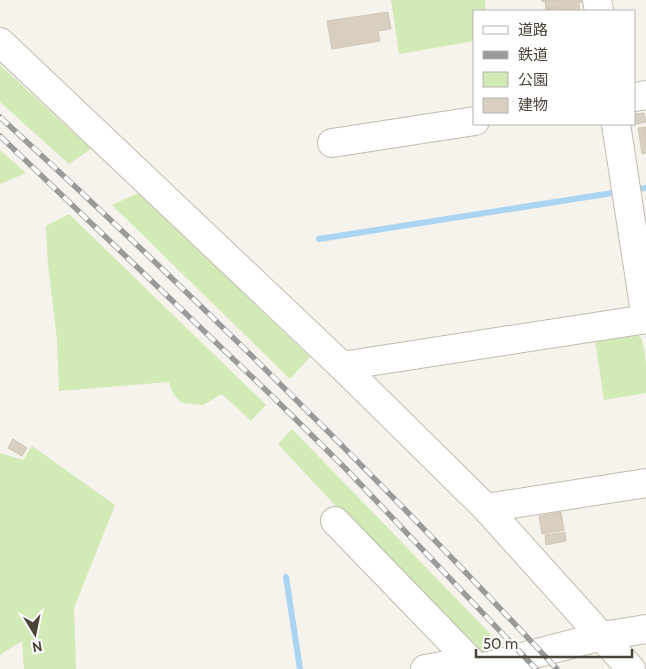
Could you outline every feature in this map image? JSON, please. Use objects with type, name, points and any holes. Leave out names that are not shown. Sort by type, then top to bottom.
[{"type":"street","points":[[0,42],[342,366],[486,508],[632,669]]},
{"type":"street","points":[[332,143],[473,121]]},
{"type":"street","points":[[342,366],[646,319],[616,125]]},
{"type":"street","points":[[486,508],[646,483]]},
{"type":"street","points":[[335,522],[476,667]]},
{"type":"street","points":[[425,669],[476,667],[602,636],[646,629]]},
{"type":"green space","points":[[391,0],[485,0],[486,10],[473,10],[473,41],[399,54]]},
{"type":"green space","points":[[0,65],[91,149],[69,164],[0,102]]},
{"type":"green space","points":[[0,150],[26,173],[0,184]]},
{"type":"green space","points":[[138,193],[310,357],[290,379],[112,205]]},
{"type":"green space","points":[[69,214],[266,405],[251,421],[222,394],[203,405],[182,403],[173,394],[169,382],[59,391],[57,340],[48,264],[46,226]]},
{"type":"green space","points":[[636,333],[642,339],[646,364],[646,393],[604,400],[595,340]]},
{"type":"green space","points":[[292,429],[502,646],[474,655],[278,444]]},
{"type":"green space","points":[[32,446],[115,505],[74,608],[76,669],[24,669],[22,641],[0,655],[0,453],[23,460]]},
{"type":"building","points":[[542,0],[581,0],[582,2],[546,9],[545,1],[542,2]]},
{"type":"building","points":[[579,4],[580,10],[544,10]]},
{"type":"building","points":[[388,12],[391,29],[378,31],[380,41],[332,49],[327,21]]},
{"type":"building","points":[[644,113],[646,122],[636,124],[636,114]]},
{"type":"building","points":[[646,127],[646,153],[642,154],[638,128]]},
{"type":"building","points":[[13,439],[27,448],[22,456],[8,448]]},
{"type":"building","points":[[561,512],[564,530],[542,534],[539,516]]},
{"type":"building","points":[[565,532],[566,541],[546,545],[545,535]]},
{"type":"waterway","points":[[636,189],[646,188]]},
{"type":"waterway","points":[[319,239],[619,192]]},
{"type":"waterway","points":[[286,577],[300,669]]},
{"type":"railway","points":[[0,117],[143,251],[284,388],[422,527],[557,669]]},
{"type":"railway","points":[[0,136],[346,469],[536,669]]}]
